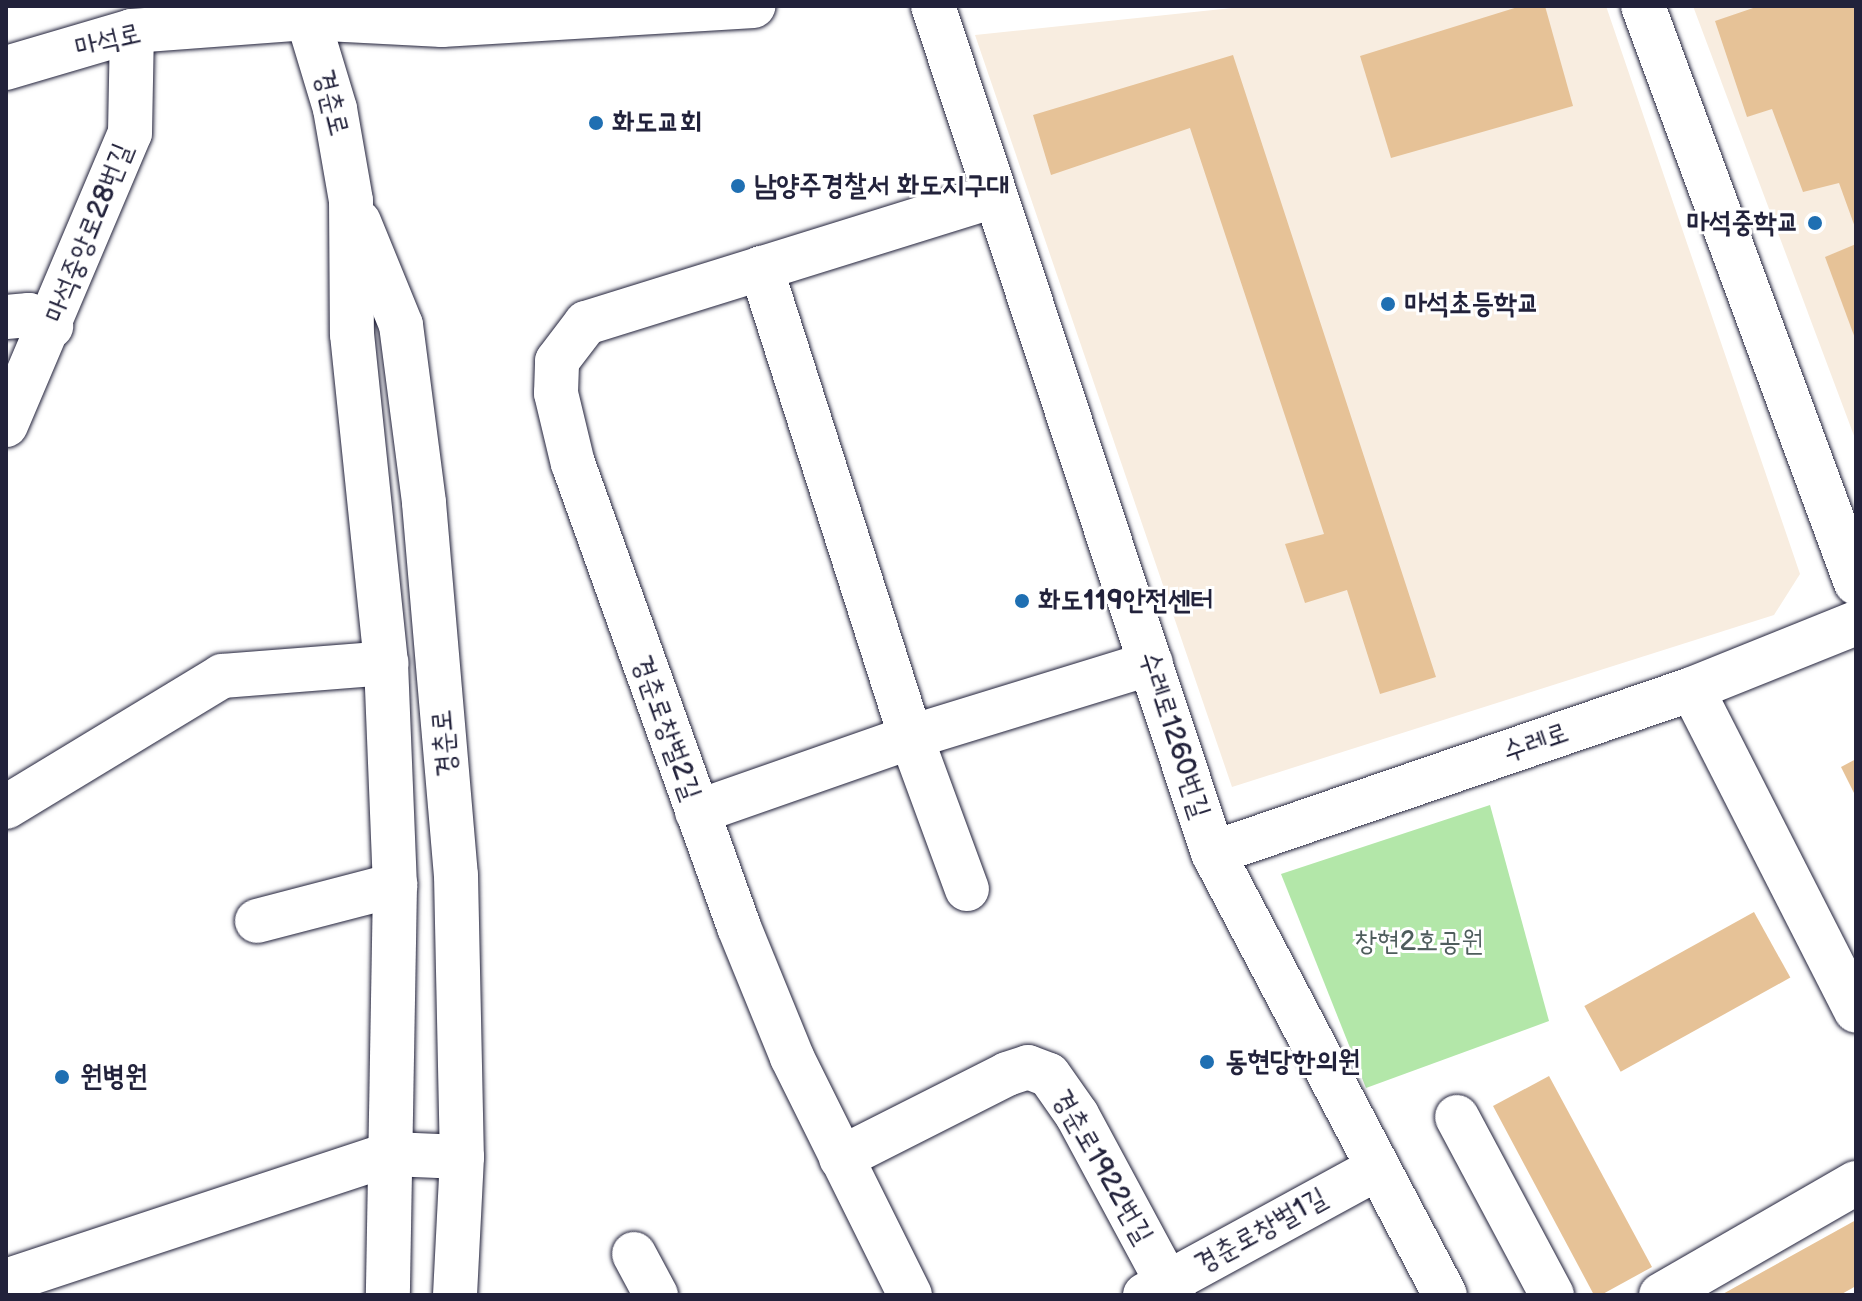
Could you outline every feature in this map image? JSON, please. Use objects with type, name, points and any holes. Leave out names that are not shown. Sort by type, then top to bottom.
[{"type":"street","name":"마석로","points":[[6,68],[132,31],[306,12],[442,25],[753,6]]},
{"type":"street","name":"수레로1260번길","points":[[933,6],[1213,853],[1445,1295]]},
{"type":"street","points":[[1643,6],[1856,583]]},
{"type":"street","name":"경춘로","points":[[306,12],[335,109],[351,201],[352,334],[386,663],[395,885],[388,1295]]},
{"type":"street","name":"마석중앙로28번길","points":[[6,425],[51,326],[130,133],[132,31]]},
{"type":"street","name":"경춘로창벌2길","points":[[910,1295],[792,1057],[697,812],[573,464],[558,405],[557,361],[586,323],[995,196]]},
{"type":"street","name":"경춘로","points":[[351,201],[401,325],[424,503],[456,875],[462,1157],[455,1295]]},
{"type":"street","points":[[761,268],[911,737],[967,889]]},
{"type":"street","points":[[6,317],[29,315],[51,326]]},
{"type":"street","name":"수레로","points":[[1213,853],[1692,689],[1856,623]]},
{"type":"street","points":[[6,807],[222,676],[386,663]]},
{"type":"street","points":[[697,812],[911,737],[1151,663]]},
{"type":"street","points":[[1692,689],[1856,1011]]},
{"type":"street","points":[[257,921],[395,885]]},
{"type":"street","name":"경춘로1922번길","points":[[841,1158],[1007,1074],[1028,1067],[1049,1075],[1077,1115],[1162,1291]]},
{"type":"street","points":[[1457,1117],[1552,1295]]},
{"type":"street","points":[[6,1281],[391,1154],[462,1157]]},
{"type":"street","name":"경춘로창벌1길","points":[[1162,1291],[1378,1168]]},
{"type":"street","points":[[1661,1295],[1856,1183]]},
{"type":"street","points":[[634,1254],[656,1295]]},
{"type":"shaded area","name":"마석초등학교","points":[[1251,6],[1606,6],[1800,574],[1774,615],[1232,787],[975,35]]},
{"type":"shaded area","name":"마석중학교","points":[[1693,6],[1856,6],[1856,441]]},
{"type":"green space","name":"창현2호공원","points":[[1490,805],[1549,1021],[1366,1088],[1281,874]]},
{"type":"building","points":[[1521,6],[1545,6],[1573,106],[1391,158],[1360,56]]},
{"type":"building","points":[[1759,6],[1856,6],[1856,230],[1839,183],[1803,192],[1772,109],[1747,117],[1715,21]]},
{"type":"building","points":[[1233,55],[1436,677],[1380,694],[1347,590],[1305,603],[1285,544],[1324,534],[1190,128],[1051,175],[1033,115]]},
{"type":"building","points":[[1856,244],[1856,341],[1825,257]]},
{"type":"building","points":[[1856,759],[1856,797],[1841,767]]},
{"type":"building","points":[[1754,912],[1790,978],[1621,1072],[1584,1006]]},
{"type":"building","points":[[1549,1076],[1652,1267],[1601,1295],[1594,1295],[1493,1106]]},
{"type":"building","points":[[1856,1220],[1856,1286],[1840,1295],[1721,1295]]},
{"type":"place","name":"화도교회","points":[[596,123]]},
{"type":"place","name":"남양주경찰서 화도지구대","points":[[738,186]]},
{"type":"place","name":"마석중학교","points":[[1815,223]]},
{"type":"place","name":"마석초등학교","points":[[1388,304]]},
{"type":"place","name":"화도119안전센터","points":[[1022,601]]},
{"type":"place","name":"동현당한의원","points":[[1207,1062]]},
{"type":"place","name":"원병원","points":[[62,1077]]}]
